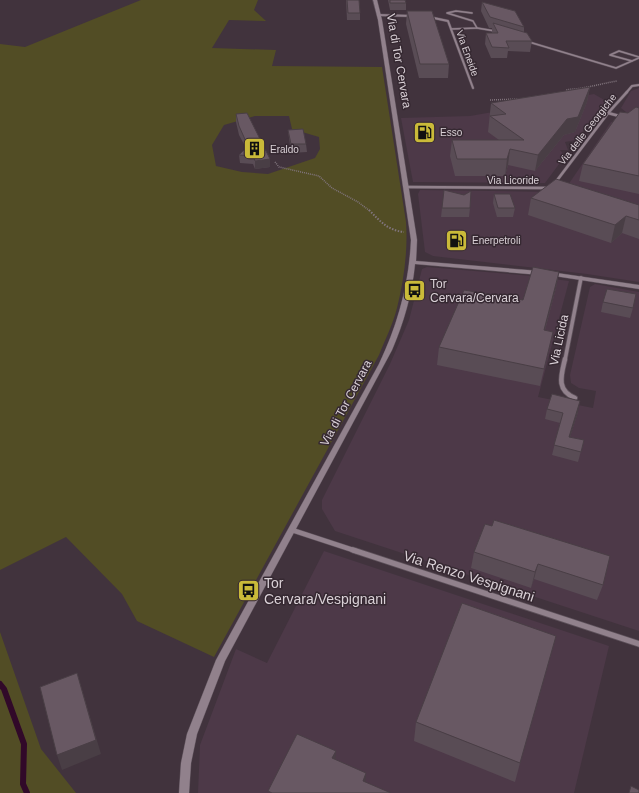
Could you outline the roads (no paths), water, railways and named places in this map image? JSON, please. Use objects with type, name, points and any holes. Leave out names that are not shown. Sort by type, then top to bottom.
[{"type":"street","name":"Via di Tor Cervara","points":[[184,793],[186,763],[196,722],[221,660],[390,348],[403,313],[414,262],[413,232],[375,0]]},
{"type":"street","points":[[378,15],[419,16]]},
{"type":"street","name":"Via Eneide","points":[[425,17],[445,19],[448,21],[473,88]]},
{"type":"street","name":"Via delle Georgiche","points":[[551,188],[608,113],[632,86],[639,85]]},
{"type":"street","points":[[608,113],[626,118]]},
{"type":"street","name":"Via Licoride","points":[[406,187],[551,188]]},
{"type":"street","points":[[414,262],[534,272],[639,288]]},
{"type":"street","name":"Via Licida","points":[[575,398],[564,392],[562,389],[561,378],[581,278]]},
{"type":"street","name":"Via Renzo Vespignani","points":[[292,530],[639,644]]},
{"type":"lane","points":[[472,12],[452,11],[447,13],[473,21],[477,28]]},
{"type":"lane","points":[[451,29],[477,28],[500,33]]},
{"type":"lane","points":[[529,42],[616,68],[639,58]]},
{"type":"lane","points":[[632,61],[610,55],[619,51],[639,58]]},
{"type":"waterway","points":[[0,684],[4,689],[24,744],[23,784],[27,793]]},
{"type":"place","name":"Esso","points":[[425,132]]},
{"type":"place","name":"Eraldo","points":[[254,149]]},
{"type":"place","name":"Enerpetroli","points":[[457,240]]},
{"type":"place","name":"Tor Cervara/Cervara","points":[[415,291]]},
{"type":"place","name":"Tor Cervara/Vespignani","points":[[248,591]]}]
